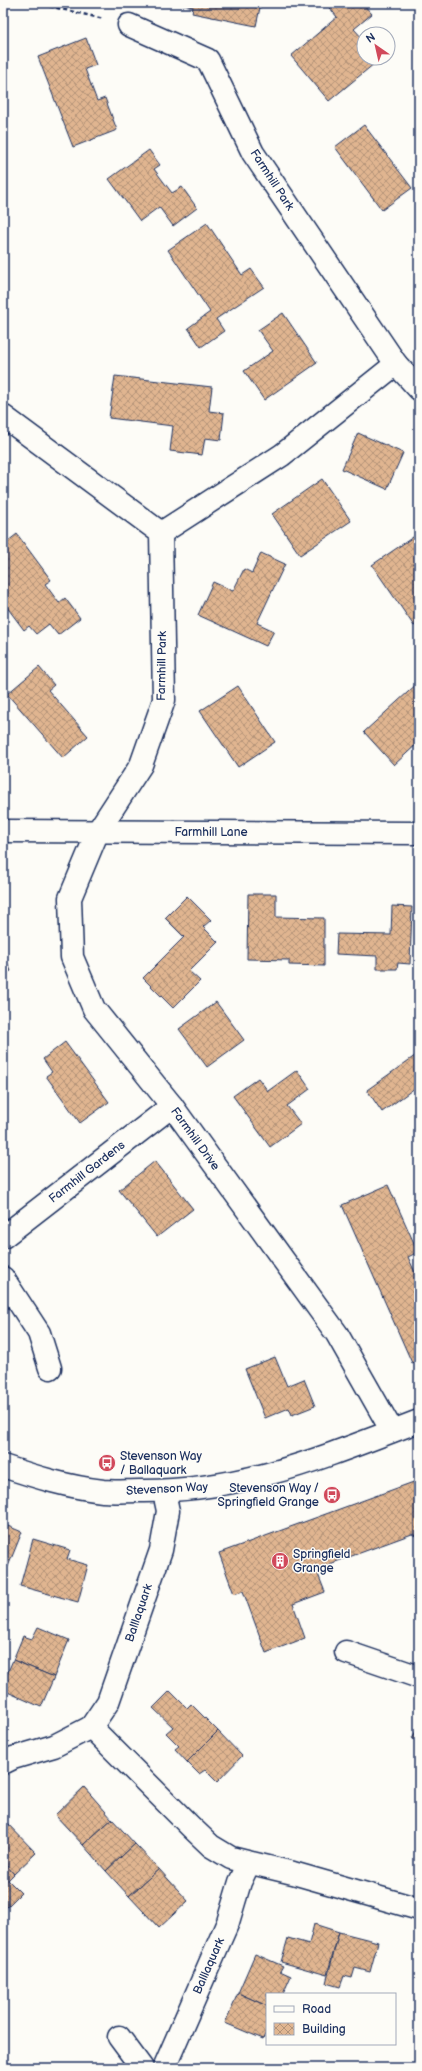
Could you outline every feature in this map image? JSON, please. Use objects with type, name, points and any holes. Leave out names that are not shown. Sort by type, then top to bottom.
[{"type":"street","name":"Farmhill Park","points":[[129,25],[208,60],[253,153],[396,364],[419,389]]},
{"type":"street","points":[[3,416],[161,533],[282,455],[396,364]]},
{"type":"street","name":"Farmhill Park","points":[[98,831],[141,765],[164,700],[161,533]]},
{"type":"street","name":"Farmhill Lane","points":[[3,831],[419,833]]},
{"type":"street","name":"Farmhill Drive","points":[[98,831],[70,898],[72,957],[94,1009],[172,1106],[337,1334],[392,1431]]},
{"type":"street","name":"Farmhill Gardens","points":[[3,1237],[172,1106]]},
{"type":"street","points":[[3,1278],[39,1333],[50,1368]]},
{"type":"street","name":"Stevenson Way","points":[[3,1466],[47,1481],[103,1491],[164,1492],[225,1485],[282,1471],[332,1455],[419,1421]]},
{"type":"street","name":"Balllaquark","points":[[6,1755],[54,1746],[91,1727],[108,1702],[161,1550],[168,1511],[164,1492]]},
{"type":"street","points":[[346,1652],[419,1678]]},
{"type":"street","points":[[91,1727],[211,1846],[231,1858],[293,1873],[419,1909]]},
{"type":"street","name":"Balllaquark","points":[[164,2068],[228,1922],[240,1882],[249,1863]]},
{"type":"street","points":[[119,2037],[142,2068]]},
{"type":"path","points":[[36,3],[129,25]]},
{"type":"building","points":[[175,3],[261,3],[256,26],[192,13],[193,7]]},
{"type":"building","points":[[326,3],[362,3],[372,14],[354,29],[356,31],[356,66],[372,66],[329,101],[291,56],[337,17]]},
{"type":"building","points":[[86,38],[96,65],[85,69],[97,101],[105,98],[117,130],[73,147],[38,57]]},
{"type":"building","points":[[364,125],[412,188],[382,210],[335,147]]},
{"type":"building","points":[[149,150],[160,165],[154,169],[172,193],[182,187],[197,208],[173,226],[159,207],[140,221],[109,179]]},
{"type":"building","points":[[207,223],[242,275],[251,269],[264,287],[216,319],[224,331],[201,347],[188,328],[210,312],[168,250]]},
{"type":"building","points":[[283,313],[317,363],[264,400],[244,371],[273,351],[258,330]]},
{"type":"building","points":[[115,376],[212,387],[209,411],[224,413],[221,440],[205,438],[202,455],[170,451],[173,426],[109,418]]},
{"type":"building","points":[[358,433],[403,453],[387,489],[342,469]]},
{"type":"building","points":[[322,479],[351,521],[300,555],[272,514]]},
{"type":"building","points":[[17,534],[51,580],[45,584],[59,603],[65,598],[80,618],[58,635],[49,624],[36,634],[29,626],[24,630],[3,602],[3,545]]},
{"type":"building","points":[[416,535],[419,539],[419,623],[414,626],[372,565]]},
{"type":"building","points":[[261,553],[285,564],[257,623],[274,631],[266,646],[198,615],[213,582],[233,591],[244,569],[252,573]]},
{"type":"building","points":[[39,667],[54,685],[48,690],[88,736],[63,758],[7,694]]},
{"type":"building","points":[[419,682],[419,742],[394,765],[364,732]]},
{"type":"building","points":[[238,686],[275,742],[238,767],[200,711]]},
{"type":"building","points":[[248,894],[276,894],[276,917],[324,918],[324,966],[289,965],[289,960],[247,959]]},
{"type":"building","points":[[187,896],[211,920],[203,927],[218,942],[189,971],[200,981],[173,1008],[143,978],[184,937],[165,918]]},
{"type":"building","points":[[392,906],[412,907],[410,964],[398,963],[397,969],[377,969],[377,956],[336,954],[337,934],[391,935]]},
{"type":"building","points":[[3,952],[11,971],[3,974]]},
{"type":"building","points":[[216,1002],[244,1040],[207,1067],[179,1029]]},
{"type":"building","points":[[65,1042],[109,1102],[80,1123],[46,1076],[52,1072],[43,1059]]},
{"type":"building","points":[[419,1053],[419,1085],[382,1112],[367,1090]]},
{"type":"building","points":[[297,1070],[310,1089],[287,1106],[301,1124],[270,1147],[233,1096],[258,1078],[268,1091]]},
{"type":"building","points":[[155,1161],[193,1209],[157,1237],[119,1190]]},
{"type":"building","points":[[388,1185],[418,1252],[408,1257],[419,1281],[419,1360],[412,1363],[342,1205]]},
{"type":"building","points":[[275,1357],[287,1386],[304,1379],[315,1406],[292,1415],[289,1408],[265,1418],[245,1369]]},
{"type":"building","name":"Springfield Grange","points":[[419,1480],[419,1538],[412,1534],[316,1569],[325,1592],[293,1604],[305,1638],[266,1653],[243,1591],[234,1594],[219,1553]]},
{"type":"building","points":[[3,1524],[22,1532],[7,1569],[3,1568]]},
{"type":"building","points":[[33,1539],[70,1550],[67,1559],[88,1565],[78,1602],[20,1586]]},
{"type":"building","points":[[38,1627],[69,1640],[54,1677],[13,1660],[23,1636],[32,1639]]},
{"type":"building","points":[[13,1660],[54,1677],[41,1707],[3,1690],[3,1683]]},
{"type":"building","points":[[170,1691],[187,1708],[191,1704],[218,1731],[187,1762],[175,1749],[179,1746],[166,1733],[173,1727],[153,1708]]},
{"type":"building","points":[[419,1726],[419,1742],[412,1738]]},
{"type":"building","points":[[218,1731],[242,1756],[217,1782],[205,1770],[199,1774],[187,1762]]},
{"type":"building","points":[[84,1787],[112,1819],[83,1845],[55,1815]]},
{"type":"building","points":[[3,1819],[36,1853],[14,1874],[3,1862]]},
{"type":"building","points":[[112,1819],[135,1844],[106,1871],[83,1845]]},
{"type":"building","points":[[135,1844],[159,1869],[129,1896],[106,1871]]},
{"type":"building","points":[[3,1862],[14,1874],[8,1880],[21,1893],[3,1911]]},
{"type":"building","points":[[159,1869],[188,1901],[159,1928],[129,1896]]},
{"type":"building","points":[[314,1924],[339,1932],[327,1975],[281,1962],[288,1938],[309,1944]]},
{"type":"building","points":[[339,1932],[378,1942],[370,1972],[355,1968],[352,1978],[344,1976],[340,1987],[326,1983]]},
{"type":"building","points":[[255,1954],[283,1966],[280,1971],[291,1976],[283,1993],[266,1993],[266,2006],[238,1993]]},
{"type":"building","points":[[238,1993],[266,2006],[266,2032],[263,2039],[225,2023]]},
{"type":"place","name":"Stevenson Way / Ballaquark","points":[[107,1463]]},
{"type":"place","name":"Stevenson Way / Springfield Grange","points":[[332,1495]]},
{"type":"place","name":"Springfield Grange","points":[[280,1561]]}]
